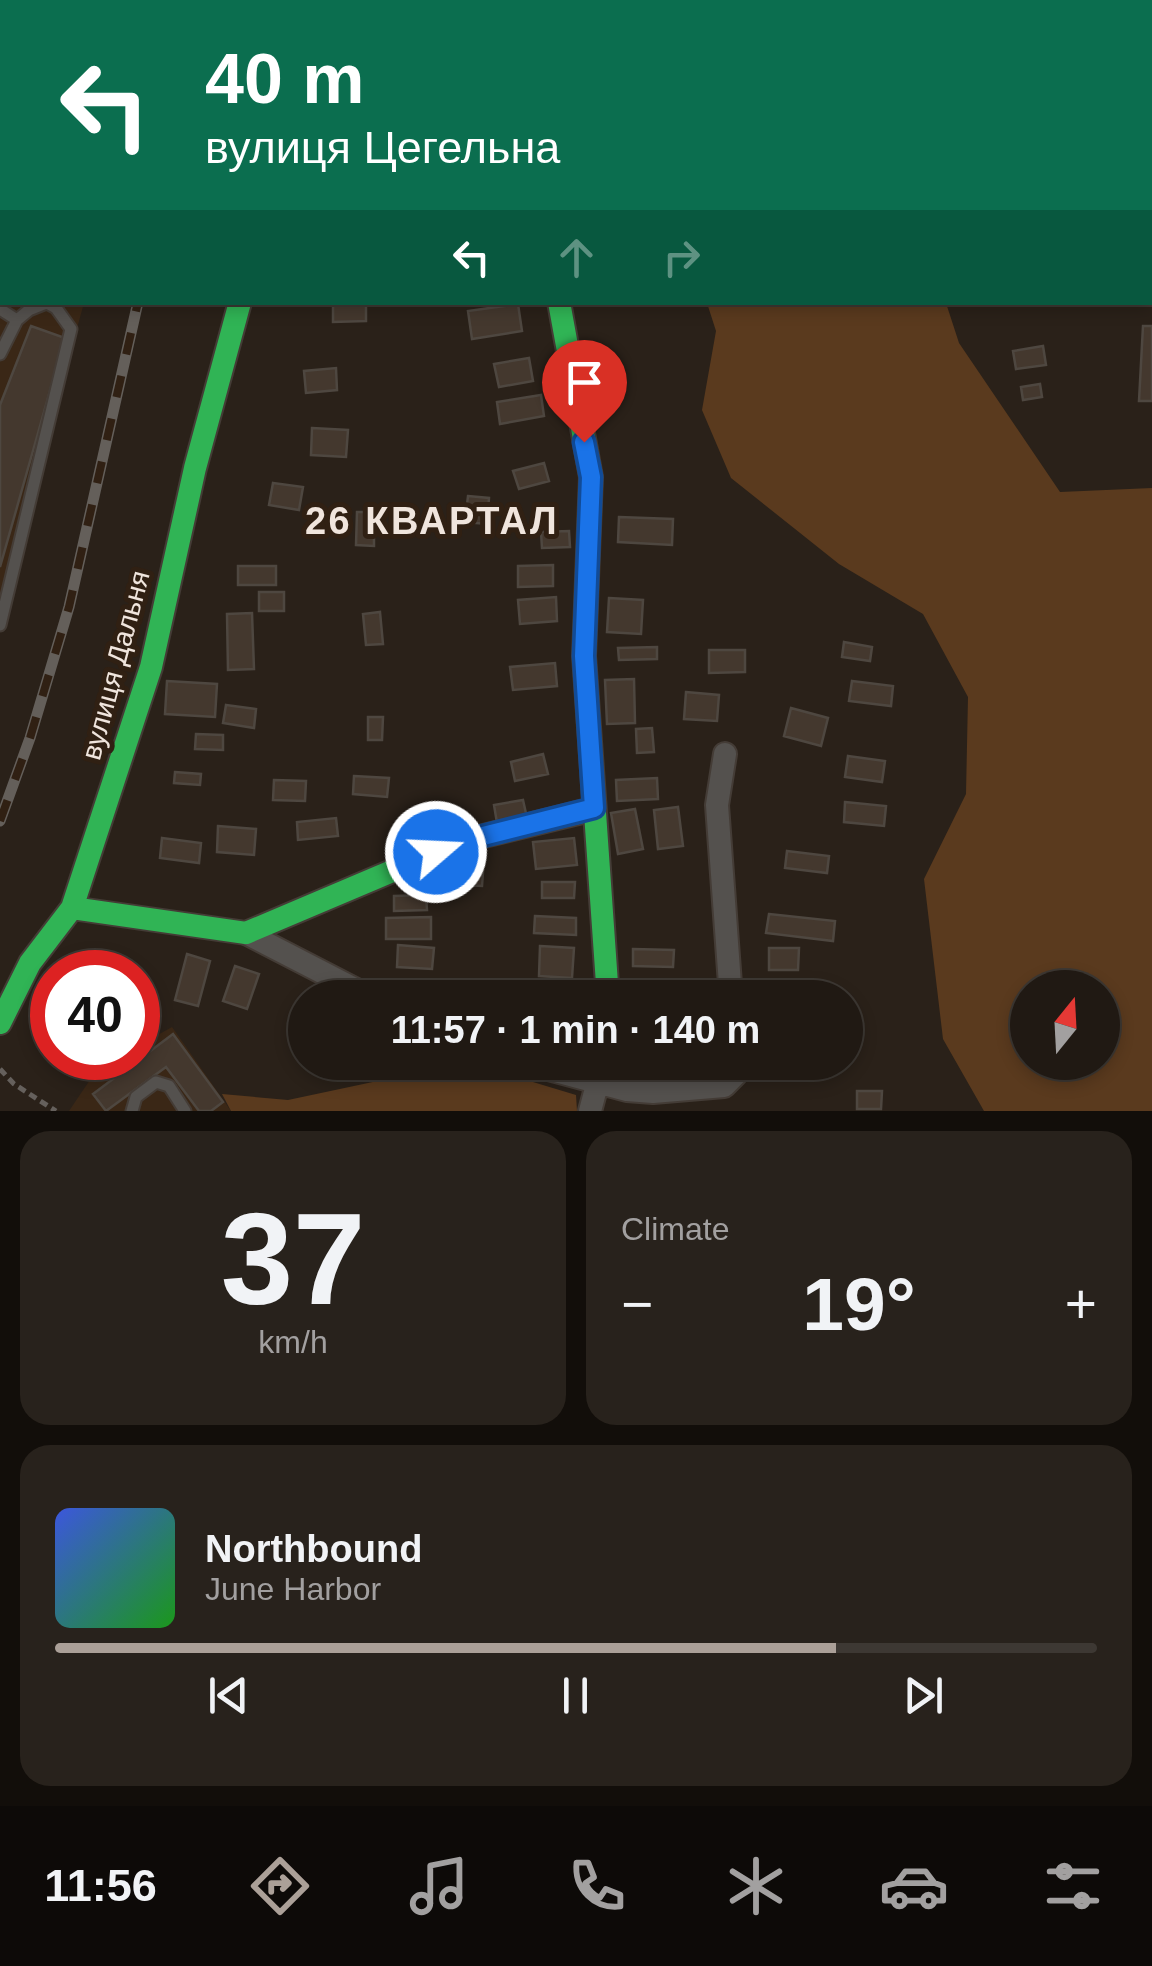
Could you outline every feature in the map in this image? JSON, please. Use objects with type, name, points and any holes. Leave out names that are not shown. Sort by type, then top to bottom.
[{"type":"street","name":"вулиця Дальня","points":[[0,1023],[30,963],[72,908],[150,667],[195,468],[239,305]]},
{"type":"street","points":[[560,305],[591,477],[584,656],[607,980]]},
{"type":"street","points":[[726,754],[717,805],[730,980]]},
{"type":"street","points":[[246,934],[463,841],[594,808]]},
{"type":"street","points":[[72,908],[246,934],[337,980]]},
{"type":"street","points":[[590,1111],[597,1080]]},
{"type":"street","points":[[619,1080],[653,1092],[724,1086],[730,1080]]},
{"type":"lane","points":[[0,354],[17,320],[42,305]]},
{"type":"lane","points":[[0,625],[71,329],[56,308],[48,305]]},
{"type":"lane","points":[[0,309],[17,320]]},
{"type":"lane","points":[[132,1111],[136,1097],[156,1082],[169,1086],[185,1111]]},
{"type":"path","points":[[0,1069],[14,1084],[56,1111]]},
{"type":"shaded area","points":[[0,305],[83,305],[0,606]]},
{"type":"shaded area","points":[[708,305],[947,305],[959,343],[1060,492],[1152,488],[1152,1111],[984,1111],[943,1039],[924,879],[966,794],[968,697],[923,614],[839,564],[731,478],[702,410],[716,331]]},
{"type":"shaded area","points":[[172,1027],[231,1111],[69,1111],[90,1080],[160,1080],[160,1034]]},
{"type":"shaded area","points":[[382,1080],[526,1080],[576,1095],[577,1111],[231,1111],[222,1094],[288,1100]]},
{"type":"building","points":[[333,305],[366,305],[366,321],[333,322]]},
{"type":"building","points":[[518,305],[522,331],[472,339],[468,311]]},
{"type":"building","points":[[31,326],[65,338],[0,567],[0,405]]},
{"type":"building","points":[[1143,326],[1152,326],[1152,401],[1139,401]]},
{"type":"building","points":[[1043,346],[1046,365],[1016,369],[1013,351]]},
{"type":"building","points":[[529,358],[533,381],[499,387],[494,364]]},
{"type":"building","points":[[336,368],[337,390],[306,393],[304,371]]},
{"type":"building","points":[[1040,384],[1042,397],[1023,400],[1021,387]]},
{"type":"building","points":[[541,395],[544,416],[500,424],[497,402]]},
{"type":"building","points":[[312,428],[348,430],[346,457],[311,455]]},
{"type":"building","points":[[544,463],[549,481],[519,489],[513,471]]},
{"type":"building","points":[[273,483],[303,487],[299,510],[269,505]]},
{"type":"building","points":[[468,496],[489,498],[487,524],[465,522]]},
{"type":"building","points":[[357,512],[374,512],[374,546],[356,545]]},
{"type":"building","points":[[619,517],[673,519],[672,545],[618,542]]},
{"type":"building","points":[[569,531],[570,547],[542,548],[541,532]]},
{"type":"building","points":[[553,565],[553,586],[518,587],[518,566]]},
{"type":"building","points":[[238,566],[276,566],[276,585],[238,585]]},
{"type":"building","points":[[259,592],[284,592],[284,611],[259,611]]},
{"type":"building","points":[[556,597],[557,621],[520,624],[518,600]]},
{"type":"building","points":[[609,598],[643,600],[641,634],[607,632]]},
{"type":"building","points":[[380,612],[383,644],[366,645],[363,614]]},
{"type":"building","points":[[252,613],[254,669],[228,670],[227,614]]},
{"type":"building","points":[[844,642],[872,647],[870,661],[842,657]]},
{"type":"building","points":[[657,647],[657,659],[619,660],[618,648]]},
{"type":"building","points":[[709,650],[745,650],[745,672],[709,673]]},
{"type":"building","points":[[555,663],[557,686],[513,690],[510,667]]},
{"type":"building","points":[[634,679],[635,723],[607,724],[605,680]]},
{"type":"building","points":[[167,681],[217,684],[215,717],[165,714]]},
{"type":"building","points":[[852,681],[893,686],[891,706],[849,701]]},
{"type":"building","points":[[686,692],[719,695],[717,721],[684,719]]},
{"type":"building","points":[[226,705],[256,709],[254,728],[223,723]]},
{"type":"building","points":[[791,708],[828,718],[821,746],[784,736]]},
{"type":"building","points":[[368,717],[383,717],[382,740],[368,740]]},
{"type":"building","points":[[652,728],[654,752],[637,753],[636,729]]},
{"type":"building","points":[[196,734],[223,735],[223,750],[195,749]]},
{"type":"building","points":[[543,754],[548,774],[515,781],[511,762]]},
{"type":"building","points":[[848,756],[885,761],[882,782],[845,777]]},
{"type":"building","points":[[175,772],[201,774],[200,785],[174,783]]},
{"type":"building","points":[[354,776],[389,778],[387,797],[353,794]]},
{"type":"building","points":[[657,778],[658,799],[617,801],[616,780]]},
{"type":"building","points":[[274,780],[306,781],[305,801],[273,800]]},
{"type":"building","points":[[523,800],[527,818],[497,823],[494,805]]},
{"type":"building","points":[[845,802],[886,806],[884,826],[844,822]]},
{"type":"building","points":[[450,807],[455,832],[431,836],[426,811]]},
{"type":"building","points":[[678,807],[683,846],[658,849],[654,810]]},
{"type":"building","points":[[635,809],[643,849],[618,854],[611,813]]},
{"type":"building","points":[[336,818],[338,836],[298,840],[297,822]]},
{"type":"building","points":[[218,826],[256,829],[254,855],[217,852]]},
{"type":"building","points":[[162,838],[201,843],[199,863],[160,858]]},
{"type":"building","points":[[574,838],[577,865],[536,869],[533,842]]},
{"type":"building","points":[[787,851],[829,856],[827,873],[785,868]]},
{"type":"building","points":[[466,858],[484,859],[482,886],[464,885]]},
{"type":"building","points":[[542,882],[575,882],[574,898],[542,898]]},
{"type":"building","points":[[426,895],[427,910],[394,911],[394,896]]},
{"type":"building","points":[[769,914],[835,921],[833,941],[766,933]]},
{"type":"building","points":[[535,916],[576,918],[576,935],[534,933]]},
{"type":"building","points":[[431,917],[431,939],[386,939],[386,918]]},
{"type":"building","points":[[398,945],[434,948],[432,969],[397,967]]},
{"type":"building","points":[[540,946],[574,948],[572,978],[539,976]]},
{"type":"building","points":[[769,948],[799,948],[798,970],[769,970]]},
{"type":"building","points":[[633,949],[674,950],[673,967],[633,966]]},
{"type":"building","points":[[187,954],[210,961],[198,1006],[175,1000]]},
{"type":"building","points":[[235,966],[259,974],[247,1009],[223,1001]]},
{"type":"building","points":[[173,1034],[223,1102],[211,1111],[199,1111],[166,1067],[160,1071],[160,1044]]},
{"type":"building","points":[[112,1080],[148,1080],[106,1111],[93,1094]]},
{"type":"building","points":[[857,1091],[882,1091],[881,1109],[857,1109]]},
{"type":"railway","points":[[0,821],[30,738],[69,607],[137,305]]},
{"type":"traffic: fast","points":[[0,1023],[30,963],[72,908],[151,667],[195,468],[239,305]]},
{"type":"traffic: fast","points":[[560,305],[591,477],[584,656],[607,980]]},
{"type":"traffic: fast","points":[[72,908],[246,933],[463,841],[594,809]]},
{"type":"district","name":"26 КВАРТАЛ","points":[[432,521]]},
{"type":"route","points":[[436,852],[463,841],[594,808],[584,656],[591,477],[584,442]]}]
